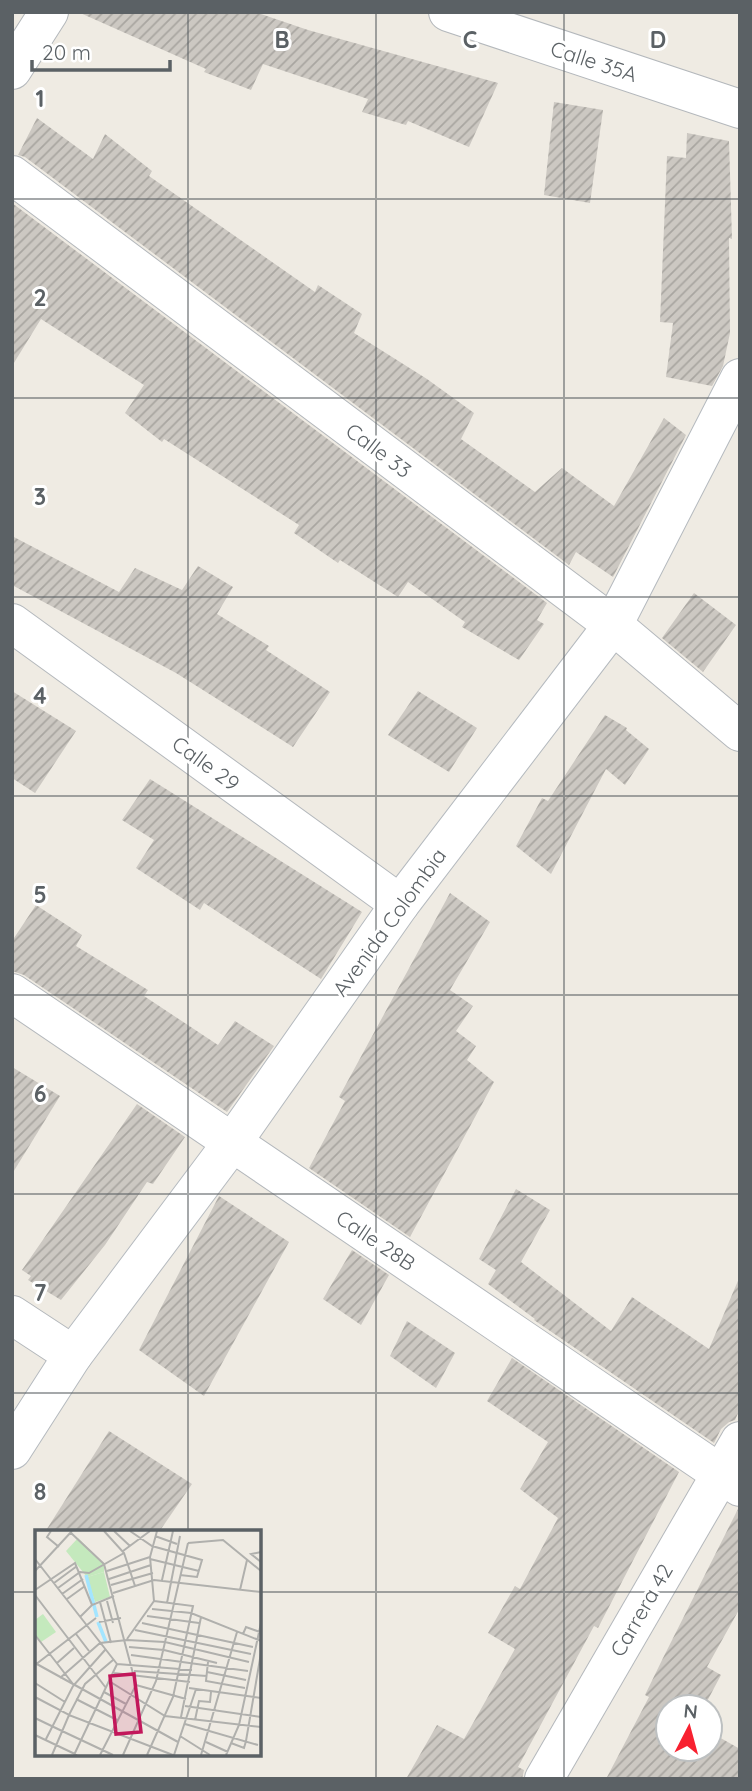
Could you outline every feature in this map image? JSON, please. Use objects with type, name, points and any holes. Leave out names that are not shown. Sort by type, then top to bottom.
[{"type":"street","points":[[12,70],[49,12]]},
{"type":"street","name":"Calle 35A","points":[[448,12],[740,109]]},
{"type":"street","name":"Calle 33","points":[[12,175],[613,625],[740,732]]},
{"type":"street","name":"Avenida Colombia","points":[[12,1450],[73,1355],[232,1143],[400,904],[613,625],[740,378]]},
{"type":"street","name":"Calle 29","points":[[12,623],[400,904]]},
{"type":"street","name":"Calle 28B","points":[[12,993],[730,1480]]},
{"type":"street","points":[[12,1315],[73,1355]]},
{"type":"street","name":"Carrera 42","points":[[544,1779],[730,1480],[740,1441]]},
{"type":"building","points":[[78,12],[255,12],[308,30],[498,83],[469,147],[408,121],[406,125],[362,112],[368,99],[263,64],[251,90],[204,72],[206,69]]},
{"type":"building","points":[[554,102],[603,110],[590,203],[544,195]]},
{"type":"building","points":[[37,118],[93,159],[105,134],[152,171],[149,176],[315,292],[318,285],[362,314],[354,333],[427,379],[474,413],[461,439],[535,492],[562,468],[614,506],[664,418],[686,435],[613,577],[576,552],[569,565],[25,157],[18,155]]},
{"type":"building","points":[[687,133],[729,141],[732,239],[729,238],[730,333],[723,366],[712,386],[666,377],[673,323],[660,322],[667,156],[686,158]]},
{"type":"building","points":[[12,203],[547,603],[537,620],[544,624],[519,660],[462,627],[465,622],[408,582],[398,597],[340,560],[338,563],[294,533],[299,525],[164,439],[162,442],[125,413],[144,385],[41,319],[12,366]]},
{"type":"building","points":[[12,536],[119,592],[135,568],[182,590],[198,566],[233,587],[217,614],[269,646],[266,650],[330,692],[293,747],[176,673],[12,585]]},
{"type":"building","points":[[694,593],[736,625],[703,672],[662,638]]},
{"type":"building","points":[[12,691],[76,731],[35,793],[12,778]]},
{"type":"building","points":[[418,691],[477,728],[449,772],[388,735]]},
{"type":"building","points":[[605,715],[627,728],[626,730],[649,749],[625,785],[606,769],[551,874],[516,846],[542,798],[548,801]]},
{"type":"building","points":[[150,779],[362,912],[321,979],[204,903],[200,910],[136,868],[154,840],[122,820]]},
{"type":"building","points":[[450,893],[490,922],[450,990],[473,1006],[456,1031],[476,1046],[467,1060],[494,1082],[410,1237],[309,1168],[345,1101],[339,1097]]},
{"type":"building","points":[[36,905],[82,935],[76,946],[148,990],[144,996],[218,1045],[235,1021],[274,1046],[227,1112],[24,975],[12,971],[12,941]]},
{"type":"building","points":[[12,1067],[60,1096],[12,1174]]},
{"type":"building","points":[[137,1104],[185,1137],[153,1184],[147,1182],[105,1245],[61,1300],[28,1280],[31,1276],[22,1270]]},
{"type":"building","points":[[516,1189],[550,1210],[521,1262],[611,1331],[632,1297],[709,1349],[740,1276],[740,1409],[735,1420],[721,1429],[714,1443],[534,1320],[488,1284],[496,1270],[479,1259]]},
{"type":"building","points":[[219,1196],[289,1242],[204,1396],[139,1350]]},
{"type":"building","points":[[352,1250],[389,1275],[361,1325],[323,1299]]},
{"type":"building","points":[[407,1321],[455,1353],[436,1388],[390,1356]]},
{"type":"building","points":[[512,1358],[679,1472],[598,1628],[594,1626],[518,1767],[524,1770],[522,1779],[406,1779],[437,1725],[464,1739],[515,1649],[488,1633],[515,1586],[520,1589],[558,1518],[520,1489],[548,1442],[487,1401]]},
{"type":"building","points":[[109,1431],[192,1484],[160,1530],[46,1530]]},
{"type":"building","points":[[738,1509],[740,1608],[707,1667],[721,1675],[711,1693],[654,1693],[654,1763],[724,1763],[724,1740],[740,1749],[740,1779],[606,1779],[649,1697],[645,1695]]}]
